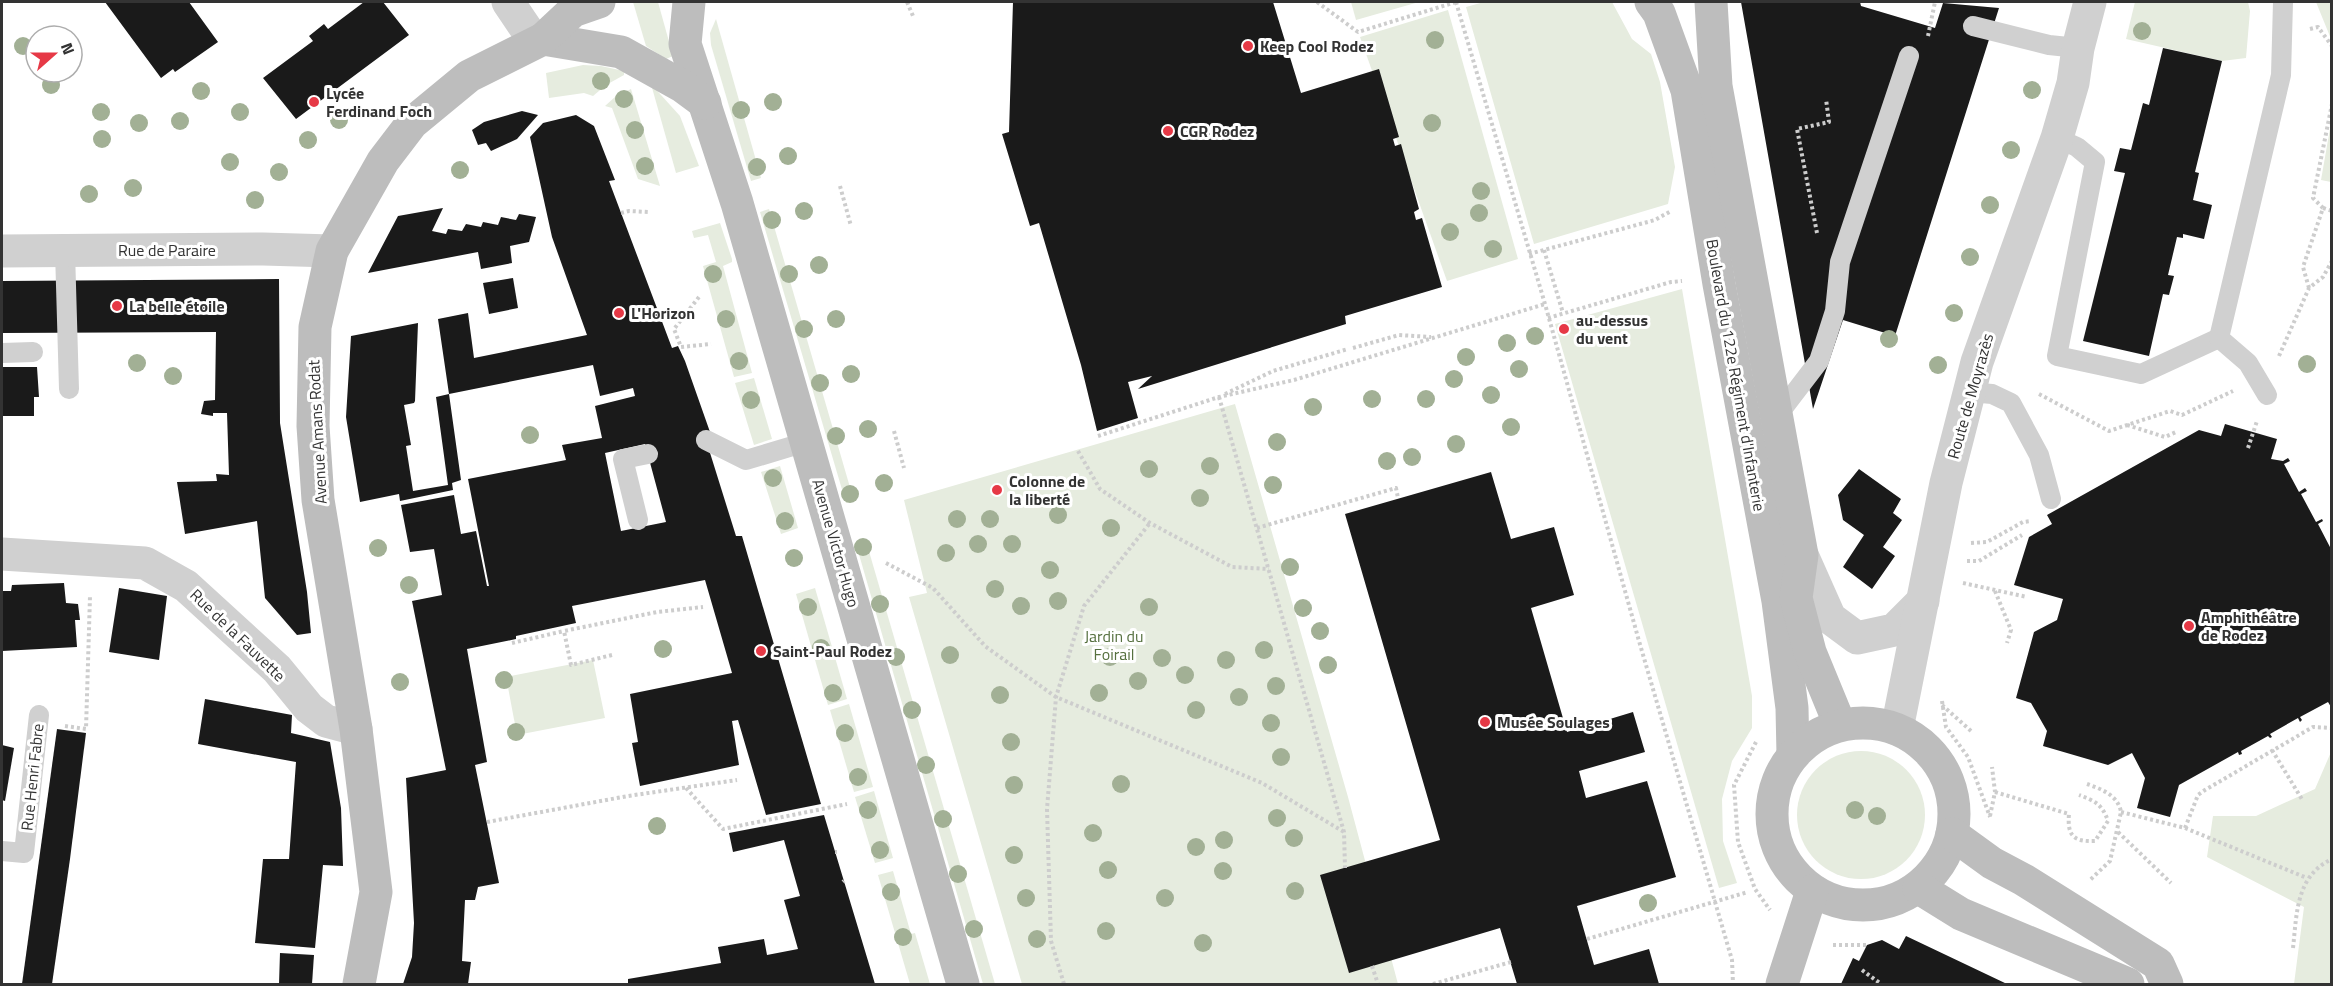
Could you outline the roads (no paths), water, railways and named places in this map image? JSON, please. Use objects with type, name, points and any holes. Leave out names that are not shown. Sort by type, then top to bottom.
[{"type":"main road","name":"Avenue Amans Rodat","points":[[359,984],[376,892],[356,729],[318,500],[313,426],[315,327],[332,251],[382,161],[412,123],[469,76],[539,40],[573,11],[598,2]]},
{"type":"main road","name":"Avenue Victor Hugo","points":[[688,2],[685,44],[737,203],[963,984]]},
{"type":"main road","name":"Boulevard du 122e Régiment d'Infanterie","points":[[1652,2],[1659,13],[1688,90],[1719,284],[1778,601],[1792,708],[1792,756]]},
{"type":"main road","name":"Boulevard du 122e Régiment d'Infanterie","points":[[1675,2],[1716,86]]},
{"type":"main road","name":"Boulevard du 122e Régiment d'Infanterie","points":[[1711,2],[1716,86],[1802,555],[1796,598],[1810,652],[1840,725]]},
{"type":"main road","points":[[539,40],[621,52],[682,86],[705,103]]},
{"type":"main road","points":[[1859,722],[1878,724],[1897,729],[1916,740],[1932,754],[1944,772],[1952,791],[1953,834],[1940,864],[1919,888],[1899,899],[1877,906],[1855,906],[1833,901],[1812,891],[1796,877],[1783,859],[1774,839],[1771,817],[1773,795],[1780,774],[1792,756],[1806,742],[1840,725],[1859,722]]},
{"type":"main road","points":[[1953,834],[1992,864],[2024,880],[2158,964],[2167,984]]},
{"type":"main road","points":[[1919,888],[1961,914],[2128,984]]},
{"type":"main road","points":[[1782,984],[1812,891]]},
{"type":"main road","points":[[2092,969],[2124,950],[2128,945]]},
{"type":"street","points":[[508,2],[539,40]]},
{"type":"street","name":"Route de Moyrazès","points":[[1897,729],[1946,483],[1977,362],[2057,138],[2073,83],[2078,48],[2090,2]]},
{"type":"street","name":"Rue de Paraire","points":[[2,251],[263,249],[332,251]]},
{"type":"street","name":"Rue de la Fauvette","points":[[2,554],[146,564],[186,586],[278,669],[309,708],[326,721],[356,729]]},
{"type":"street","points":[[1802,555],[1830,618],[1857,638],[1894,630],[1923,601]]},
{"type":"lane","points":[[2219,338],[2282,75],[2283,2]]},
{"type":"lane","points":[[1973,26],[2049,45],[2078,48]]},
{"type":"lane","points":[[1777,416],[1819,361],[1835,311],[1839,262],[1909,56]]},
{"type":"lane","points":[[2057,138],[2077,147],[2095,162],[2057,356],[2141,375],[2219,338]]},
{"type":"lane","points":[[65,251],[69,389]]},
{"type":"lane","points":[[2219,338],[2248,363],[2267,395]]},
{"type":"lane","points":[[2,352],[33,352]]},
{"type":"lane","points":[[1970,392],[1992,394],[2011,404],[2039,456],[2051,499]]},
{"type":"lane","points":[[706,440],[746,460],[806,442]]},
{"type":"lane","points":[[638,520],[623,459],[648,454]]},
{"type":"lane","name":"Rue Henri Fabre","points":[[2,851],[24,853],[38,725]]},
{"type":"place","name":"Keep Cool Rodez","points":[[1248,46]]},
{"type":"place","name":"Lycée Ferdinand Foch","points":[[314,102]]},
{"type":"place","name":"CGR Rodez","points":[[1168,131]]},
{"type":"place","name":"La belle étoile","points":[[117,306]]},
{"type":"place","name":"L'Horizon","points":[[619,313]]},
{"type":"place","name":"au-dessus du vent","points":[[1564,329]]},
{"type":"place","name":"Colonne de la liberté","points":[[997,490]]},
{"type":"place","name":"Amphithéâtre de Rodez","points":[[2189,626]]},
{"type":"place","name":"Saint-Paul Rodez","points":[[761,651]]},
{"type":"place","name":"Musée Soulages","points":[[1485,722]]},
{"type":"park label","name":"Jardin du Foirail","points":[[1114,645]]}]
